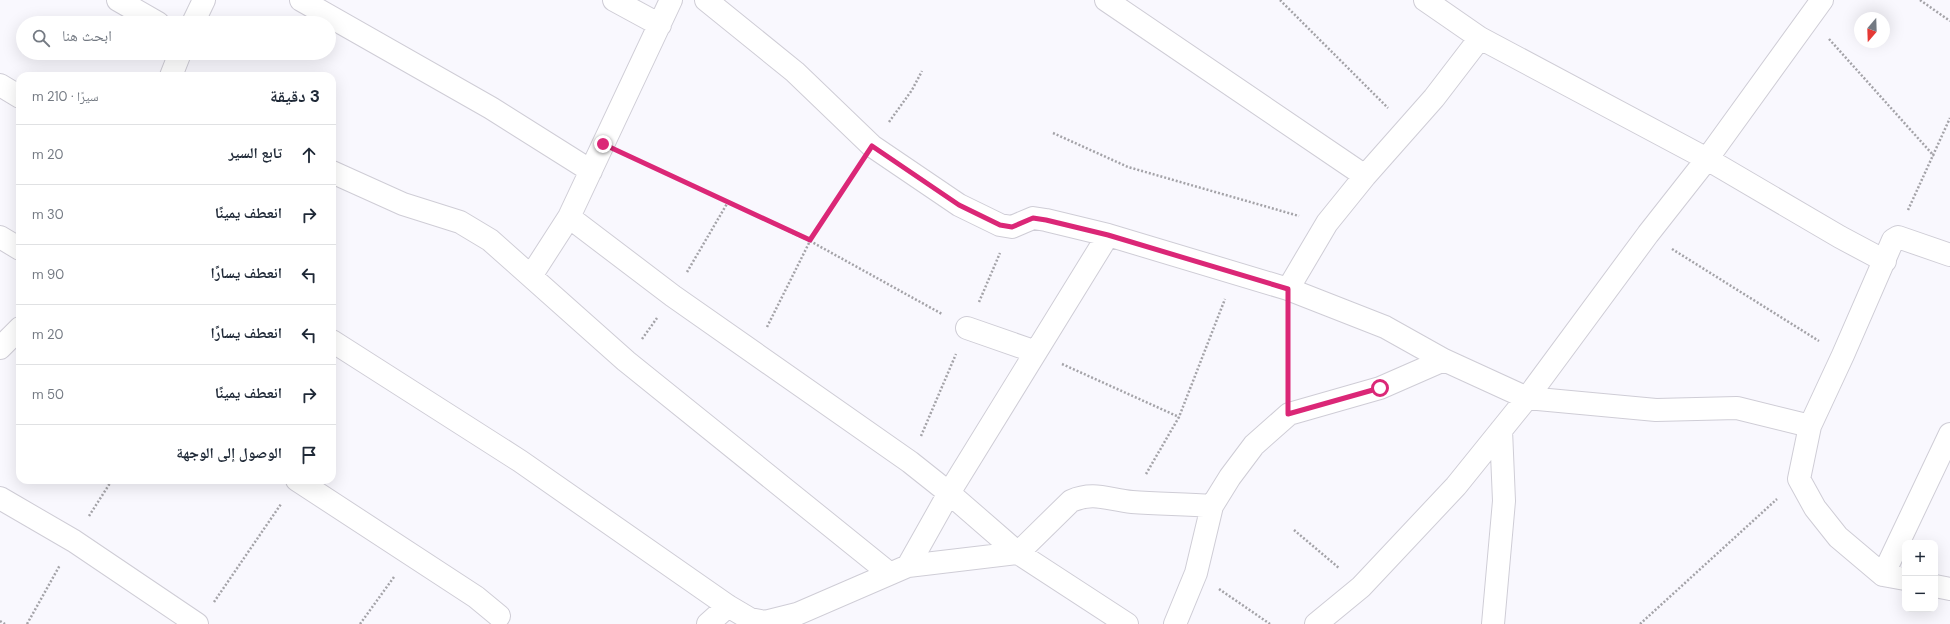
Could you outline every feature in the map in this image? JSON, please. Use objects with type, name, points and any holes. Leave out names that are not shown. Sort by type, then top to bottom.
[{"type":"street","points":[[118,0],[146,16]]},
{"type":"street","points":[[196,16],[204,0]]},
{"type":"street","points":[[301,0],[329,16]]},
{"type":"street","points":[[614,0],[660,25]]},
{"type":"street","points":[[531,276],[569,217],[671,0]]},
{"type":"street","points":[[706,0],[795,72],[872,146],[959,205],[1000,225],[1012,227],[1033,218],[1108,235],[1288,289],[1384,327],[1444,360],[1527,398],[1656,410],[1737,408],[1810,426]]},
{"type":"street","points":[[1106,0],[1366,176]]},
{"type":"street","points":[[1425,0],[1480,38],[1706,159],[1840,237],[1885,261]]},
{"type":"street","points":[[1316,624],[1361,587],[1456,486],[1527,398],[1648,234],[1706,159],[1822,0]]},
{"type":"street","points":[[336,20],[491,108],[591,171]]},
{"type":"street","points":[[1288,289],[1326,223],[1434,98],[1480,38]]},
{"type":"street","points":[[173,72],[177,60]]},
{"type":"street","points":[[0,85],[16,95]]},
{"type":"street","points":[[336,174],[403,204],[460,222],[490,240],[626,361],[899,569]]},
{"type":"street","points":[[569,217],[673,296],[910,462],[949,493],[1018,553],[1127,624]]},
{"type":"street","points":[[899,569],[949,493],[1108,235]]},
{"type":"street","points":[[0,237],[16,247]]},
{"type":"street","points":[[1902,578],[1884,574],[1838,537],[1815,508],[1799,479],[1810,426],[1895,238],[1950,255]]},
{"type":"street","points":[[967,328],[1036,352]]},
{"type":"street","points":[[0,348],[16,332]]},
{"type":"street","points":[[336,344],[520,461],[728,606],[750,618],[765,622],[796,614],[899,569],[1018,553],[1071,501],[1091,495],[1130,501],[1212,506]]},
{"type":"street","points":[[1175,624],[1196,573],[1212,506],[1230,477],[1254,445],[1288,414],[1380,388],[1444,360]]},
{"type":"street","points":[[1493,624],[1504,502],[1501,430]]},
{"type":"street","points":[[1884,574],[1950,434]]},
{"type":"street","points":[[304,484],[476,597],[499,616]]},
{"type":"street","points":[[0,498],[74,541],[197,624]]},
{"type":"street","points":[[1938,587],[1950,589]]},
{"type":"street","points":[[708,624],[728,606]]},
{"type":"path","points":[[1280,0],[1284,2],[1408,128]]},
{"type":"path","points":[[1920,0],[1950,20]]},
{"type":"path","points":[[1809,18],[1934,156]]},
{"type":"path","points":[[754,352],[810,240],[872,146],[912,90],[922,71]]},
{"type":"path","points":[[1895,238],[1934,156],[1950,118]]},
{"type":"path","points":[[1053,133],[1128,167],[1326,223]]},
{"type":"path","points":[[603,144],[810,240],[967,328]]},
{"type":"path","points":[[626,361],[673,296],[728,202]]},
{"type":"path","points":[[910,462],[1012,227]]},
{"type":"path","points":[[1648,234],[1843,355]]},
{"type":"path","points":[[1130,501],[1179,417],[1236,273]]},
{"type":"path","points":[[1288,289],[1288,414]]},
{"type":"path","points":[[1036,352],[1179,417]]},
{"type":"path","points":[[1640,624],[1799,479]]},
{"type":"path","points":[[27,624],[74,541],[110,484]]},
{"type":"path","points":[[213,604],[284,500]]},
{"type":"path","points":[[1294,530],[1361,587]]},
{"type":"path","points":[[360,624],[411,554]]},
{"type":"path","points":[[1196,573],[1270,624]]},
{"type":"path","points":[[0,621],[5,624]]},
{"type":"route","points":[[603,144],[810,240],[872,146],[959,205],[1000,225],[1012,227],[1033,218],[1046,220],[1108,235],[1288,289],[1288,414],[1380,388]]}]
